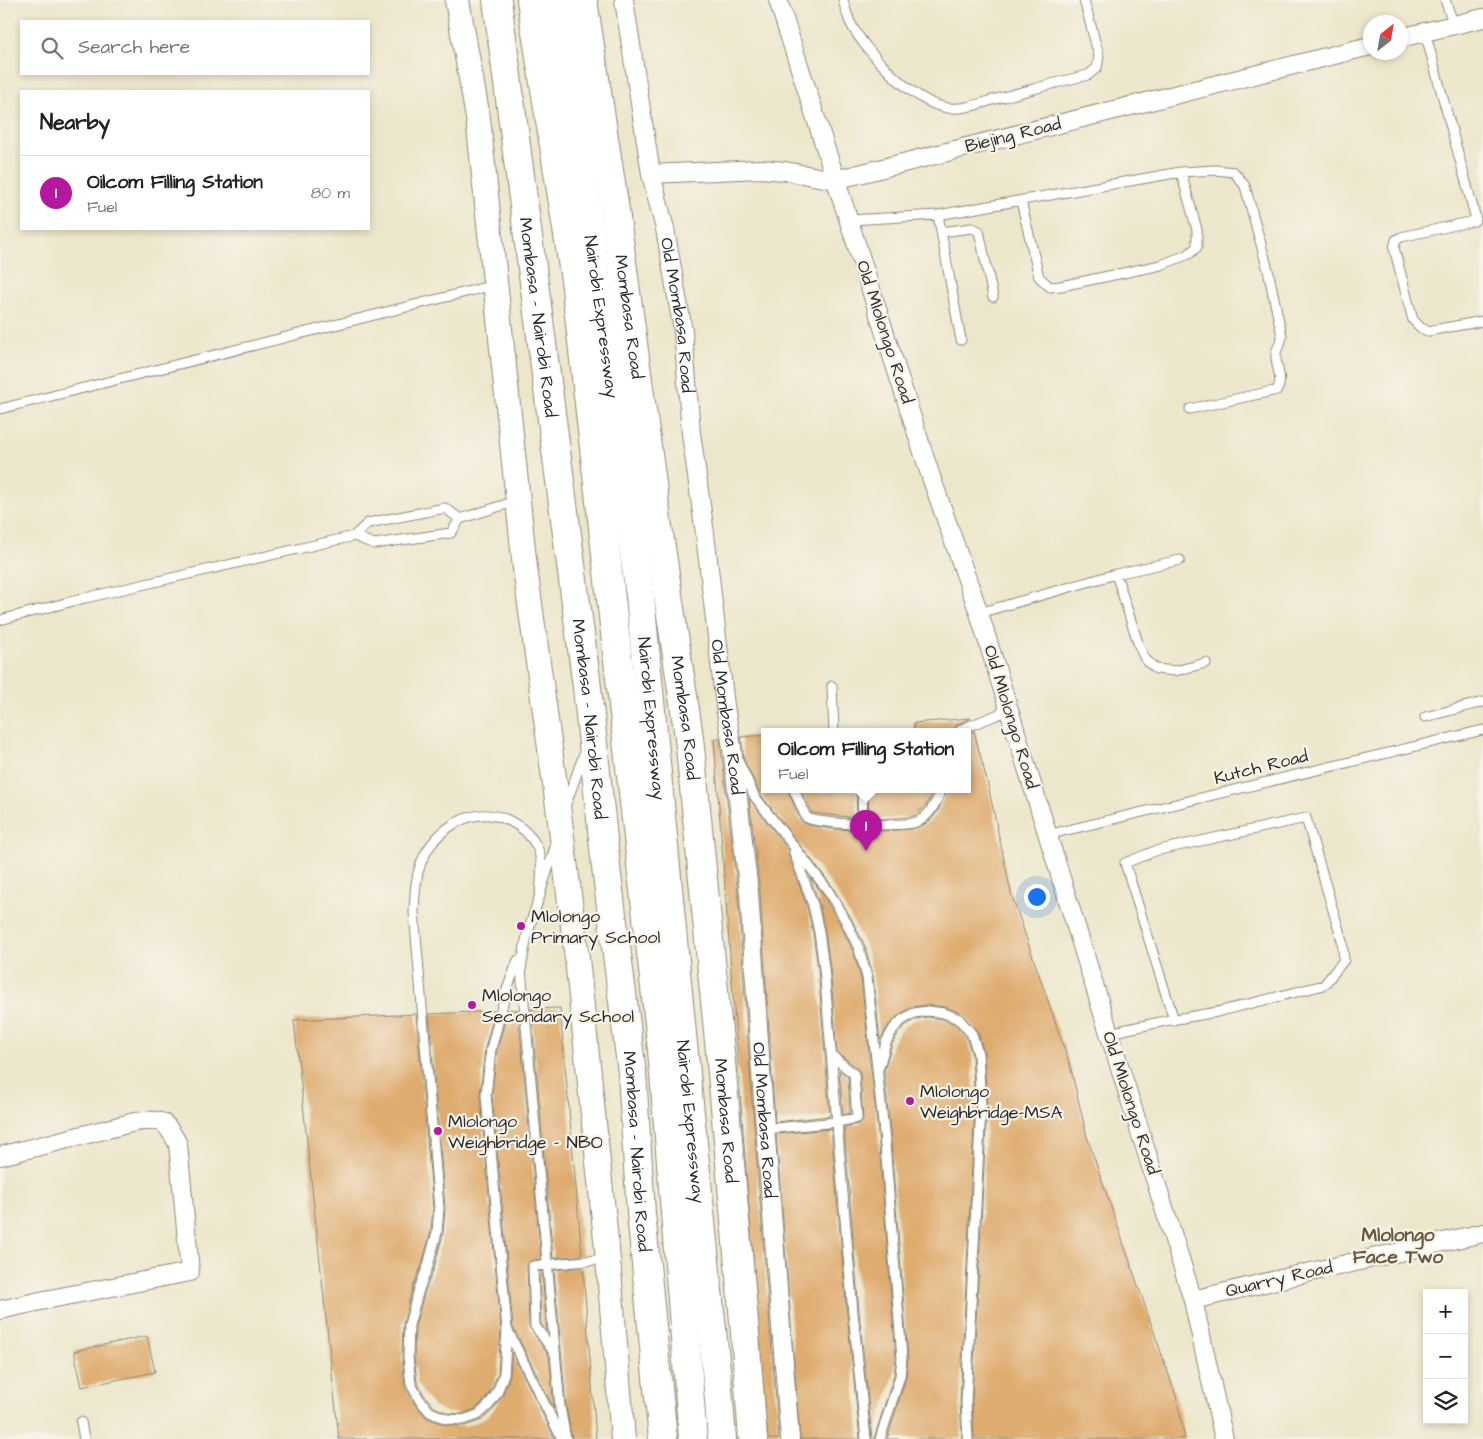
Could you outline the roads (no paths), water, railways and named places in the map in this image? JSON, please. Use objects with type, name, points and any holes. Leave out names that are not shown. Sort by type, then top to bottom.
[{"type":"highway","name":"Mombasa - Nairobi Road","points":[[497,0],[587,687],[606,866],[632,1073],[641,1213],[663,1439]]},
{"type":"highway","name":"Nairobi Expressway","points":[[531,0],[578,300],[662,1050],[693,1439]]},
{"type":"highway","name":"Nairobi Expressway","points":[[556,0],[574,116],[640,596],[722,1439]]},
{"type":"highway","name":"Mombasa Road","points":[[583,0],[614,203],[655,510],[689,737],[722,1072],[753,1439]]},
{"type":"street","points":[[457,0],[478,118],[494,285],[526,568],[577,958],[608,1258],[623,1439]]},
{"type":"street","name":"Old Mombasa Road","points":[[624,0],[651,174],[665,229],[683,331],[691,433],[749,893],[790,1439]]},
{"type":"street","name":"Old Mlolongo Road","points":[[778,0],[930,474],[979,613],[1108,1033],[1193,1300],[1224,1439]]},
{"type":"street","points":[[1408,36],[1483,18]]},
{"type":"street","name":"Biejing Road","points":[[651,174],[761,169],[785,171],[835,180],[1363,48]]},
{"type":"street","points":[[0,1156],[135,1122],[156,1120],[167,1125],[178,1144],[190,1272],[0,1310]]},
{"type":"street","name":"Quarry Road","points":[[1193,1300],[1289,1276],[1483,1233]]},
{"type":"lane","points":[[843,0],[850,22],[871,53],[894,77],[933,103],[948,108],[969,106],[1088,75],[1097,68],[1100,56],[1084,0]]},
{"type":"lane","points":[[1445,0],[1454,25]]},
{"type":"lane","points":[[1425,32],[1476,219],[1474,222],[1401,236],[1396,240],[1394,248],[1413,320],[1421,328],[1428,332],[1483,321]]},
{"type":"lane","points":[[850,220],[938,215],[1181,172],[1215,170],[1234,172],[1246,186],[1268,270],[1282,336],[1276,355],[1280,382],[1277,390],[1190,409]]},
{"type":"lane","points":[[1021,201],[1038,277],[1050,287],[1061,286],[1161,265],[1193,251],[1197,247],[1197,230],[1181,172]]},
{"type":"lane","points":[[938,215],[961,340]]},
{"type":"lane","points":[[941,232],[972,228],[978,231],[993,297]]},
{"type":"lane","points":[[0,409],[494,285]]},
{"type":"lane","points":[[354,536],[374,544],[451,533],[460,519],[519,500]]},
{"type":"lane","points":[[0,620],[85,598],[354,536],[368,523],[445,508],[460,519]]},
{"type":"lane","points":[[979,613],[1116,574],[1180,560]]},
{"type":"lane","points":[[1116,574],[1139,646],[1146,659],[1156,669],[1175,671],[1206,663]]},
{"type":"lane","points":[[832,686],[834,728]]},
{"type":"lane","points":[[540,896],[542,862],[537,847],[530,835],[518,825],[503,817],[486,814],[472,815],[460,820],[448,827],[436,838],[422,862],[417,878],[414,912],[439,1208],[437,1232],[410,1325],[408,1357],[411,1384],[419,1399],[430,1412],[447,1419],[463,1420],[478,1415],[488,1406],[497,1393],[504,1374],[507,1329],[486,1095],[491,1049],[506,992],[540,896],[556,843],[560,821],[583,757],[591,725],[587,687]]},
{"type":"lane","points":[[1426,717],[1483,702]]},
{"type":"lane","points":[[964,728],[1009,710]]},
{"type":"lane","name":"Kutch Road","points":[[1047,835],[1483,730]]},
{"type":"lane","points":[[732,747],[755,797],[827,889],[846,921],[859,949],[867,977],[884,1132],[902,1358],[900,1376],[880,1439]]},
{"type":"lane","points":[[795,793],[806,817],[810,819],[863,824],[907,825],[917,823],[923,819],[934,805],[940,793]]},
{"type":"lane","points":[[862,793],[863,824]]},
{"type":"lane","points":[[1108,1033],[1218,1012],[1324,985],[1344,960],[1342,942],[1306,818],[1156,851],[1126,863],[1174,1020]]},
{"type":"lane","points":[[790,842],[814,905],[820,932],[853,1313],[866,1439]]},
{"type":"lane","points":[[527,935],[521,969],[554,1352],[564,1439]]},
{"type":"lane","points":[[878,1075],[886,1042],[894,1028],[902,1020],[914,1013],[928,1011],[944,1013],[959,1019],[972,1034],[978,1054],[981,1106],[966,1402],[968,1439]]},
{"type":"lane","points":[[766,1129],[837,1122],[857,1118],[854,1074],[831,1055]]},
{"type":"lane","points":[[554,1352],[535,1326],[533,1266],[608,1258]]},
{"type":"lane","points":[[507,1329],[564,1439]]},
{"type":"lane","points":[[81,1422],[84,1439]]},
{"type":"place","name":"Oilcom Filling Station","points":[[866,851]]},
{"type":"place","name":"Mlolongo Primary School","points":[[521,926]]},
{"type":"place","name":"Mlolongo Secondary School","points":[[472,1005]]},
{"type":"place","name":"Mlolongo Weighbridge-MSA","points":[[910,1101]]},
{"type":"place","name":"Mlolongo Weighbridge - NBO","points":[[438,1131]]},
{"type":"district","name":"Mlolongo Face Two","points":[[1398,1246]]}]
